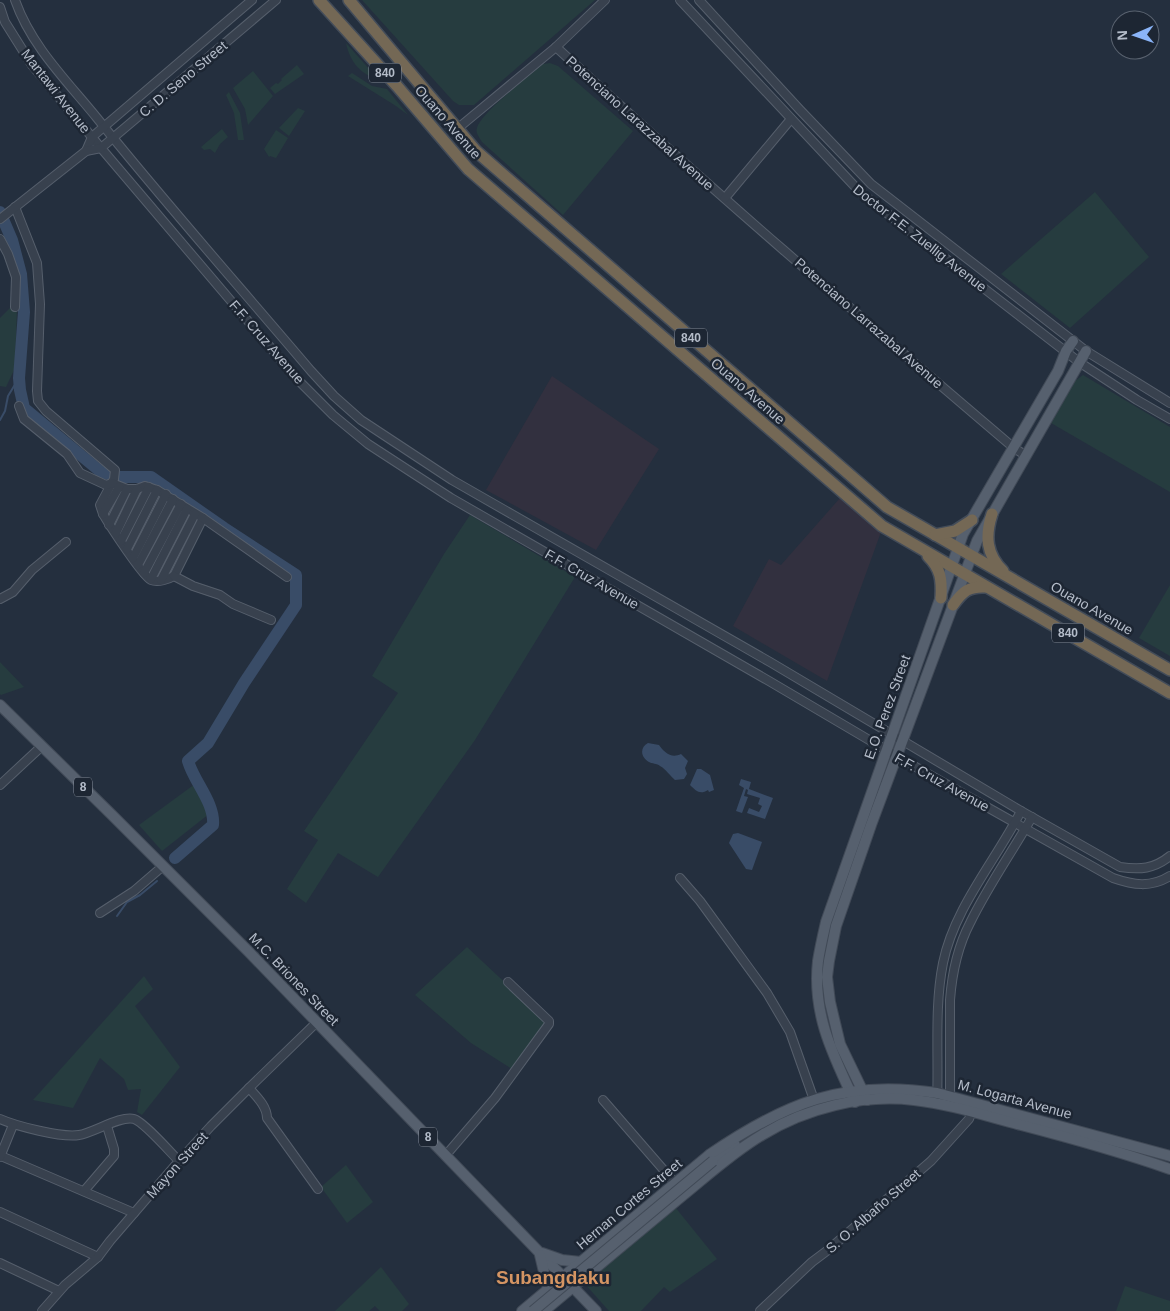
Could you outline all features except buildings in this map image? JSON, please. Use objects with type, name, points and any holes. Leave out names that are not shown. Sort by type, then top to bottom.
[{"type":"highway","name":"Ouano Avenue","points":[[319,0],[397,86],[468,169],[882,526],[1170,693]]},
{"type":"highway","name":"Ouano Avenue","points":[[349,0],[476,151],[888,507],[1170,670]]},
{"type":"highway","points":[[745,408],[756,394]]},
{"type":"highway","points":[[992,514],[987,533],[990,552],[998,566],[1013,580]]},
{"type":"highway","points":[[935,535],[955,531],[972,520]]},
{"type":"highway","points":[[917,546],[938,568],[941,578],[941,598]]},
{"type":"highway","points":[[953,605],[968,588],[989,588]]},
{"type":"main road","name":"E.O. Perez Street","points":[[867,1100],[840,1044],[834,1024],[828,986],[831,944],[840,899],[886,750],[963,534],[1014,448],[1030,416],[1058,371],[1066,351],[1073,341]]},
{"type":"main road","name":"E.O. Perez Street","points":[[855,1102],[830,1050],[818,996],[818,959],[826,922],[840,899],[898,757],[977,541],[1086,351]]},
{"type":"main road","name":"M.C. Briones Street","points":[[0,705],[317,1022],[563,1277]]},
{"type":"main road","name":"M. Logarta Avenue","points":[[850,1091],[899,1088],[1170,1156]]},
{"type":"main road","name":"Hernan Cortes Street","points":[[522,1311],[709,1155],[757,1124],[787,1109],[850,1091]]},
{"type":"main road","name":"M. Logarta Avenue","points":[[855,1102],[894,1098],[937,1098]]},
{"type":"main road","name":"Hernan Cortes Street","points":[[740,1141],[763,1134],[804,1114],[855,1102]]},
{"type":"main road","name":"M. Logarta Avenue","points":[[974,1107],[1170,1169]]},
{"type":"main road","name":"Hernan Cortes Street","points":[[533,1311],[713,1161],[740,1141],[757,1124]]},
{"type":"main road","name":"Hernan Cortes Street","points":[[544,1311],[718,1167],[763,1134]]},
{"type":"main road","points":[[539,1252],[562,1260],[580,1262]]},
{"type":"main road","points":[[539,1252],[548,1289]]},
{"type":"main road","name":"8","points":[[563,1277],[596,1311]]},
{"type":"street","name":"Mantawi Avenue","points":[[15,0],[21,17],[32,37],[112,138]]},
{"type":"street","name":"C. D. Seno Street","points":[[86,151],[92,137],[252,0]]},
{"type":"street","name":"C. D. Seno Street","points":[[0,219],[86,151],[101,148],[276,0]]},
{"type":"street","points":[[457,129],[556,47],[605,0]]},
{"type":"street","name":"Doctor F.E. Zuellig Avenue","points":[[680,0],[861,193],[1079,362],[1170,419]]},
{"type":"street","name":"Doctor F.E. Zuellig Avenue","points":[[699,0],[800,110],[872,184],[1086,351],[1170,403]]},
{"type":"street","name":"Mantawi Avenue","points":[[0,6],[5,22],[28,59],[101,148]]},
{"type":"street","name":"Potenciano Larazzabal Avenue","points":[[556,47],[650,133],[725,198]]},
{"type":"street","points":[[175,66],[184,78]]},
{"type":"street","points":[[725,198],[791,119]]},
{"type":"street","name":"F.F. Cruz Avenue","points":[[112,138],[311,371],[334,396],[361,420],[452,480],[892,733],[1021,811],[1120,866],[1135,869],[1148,867],[1161,863],[1170,856]]},
{"type":"street","name":"F.F. Cruz Avenue","points":[[101,148],[299,380],[333,415],[368,444],[451,498],[898,757],[1113,878],[1131,884],[1149,885],[1170,876]]},
{"type":"street","name":"Potenciano Larrazabal Avenue","points":[[725,198],[1014,448]]},
{"type":"street","points":[[13,209],[37,263],[40,304],[38,401],[46,411],[113,468],[118,482],[110,525]]},
{"type":"street","points":[[0,239],[16,277],[15,307]]},
{"type":"street","points":[[19,406],[24,419],[67,454],[80,473],[106,485],[118,482],[137,489],[145,486],[153,488],[203,518],[287,577]]},
{"type":"street","points":[[1014,448],[1025,455]]},
{"type":"street","points":[[118,482],[100,505],[110,525],[144,573],[151,579],[161,580],[174,576],[193,586],[220,595],[233,604],[271,620]]},
{"type":"street","points":[[127,549],[140,524],[153,488]]},
{"type":"street","points":[[121,541],[153,488]]},
{"type":"street","points":[[116,532],[137,489]]},
{"type":"street","points":[[133,558],[149,527],[170,497]]},
{"type":"street","points":[[138,565],[156,532],[170,497]]},
{"type":"street","points":[[144,573],[164,535],[184,506]]},
{"type":"street","points":[[151,579],[172,538],[184,506]]},
{"type":"street","points":[[174,576],[195,514]]},
{"type":"street","points":[[161,580],[184,543],[203,518]]},
{"type":"street","points":[[140,524],[184,543]]},
{"type":"street","points":[[0,599],[13,592],[32,570],[66,542]]},
{"type":"street","points":[[1,781],[42,746]]},
{"type":"street","points":[[937,1098],[938,999],[943,961],[959,918],[1021,811]]},
{"type":"street","points":[[950,1101],[950,1000],[951,987],[961,946],[970,923],[1032,817]]},
{"type":"street","points":[[100,913],[134,891],[163,866]]},
{"type":"street","points":[[680,878],[706,909],[767,993],[790,1032],[814,1100]]},
{"type":"street","points":[[446,1155],[495,1098],[549,1024],[549,1021],[508,982]]},
{"type":"street","name":"Mayon Street","points":[[42,1311],[59,1292],[98,1257],[110,1240],[179,1161],[249,1088],[317,1022]]},
{"type":"street","points":[[249,1088],[264,1106],[267,1118],[318,1189]]},
{"type":"street","points":[[603,1100],[675,1183]]},
{"type":"street","name":"S. O. Albaño Street","points":[[760,1311],[812,1262],[931,1161],[969,1119],[974,1107]]},
{"type":"street","points":[[0,1119],[13,1125],[68,1135],[78,1135],[125,1119],[133,1119],[141,1124],[179,1161]]},
{"type":"street","points":[[13,1125],[0,1157],[134,1213]]},
{"type":"street","points":[[84,1191],[114,1156],[114,1148],[107,1126]]},
{"type":"street","points":[[0,1212],[98,1257]]},
{"type":"street","points":[[0,1263],[59,1292]]},
{"type":"shaded area","points":[[552,376],[659,449],[596,550],[486,490]]},
{"type":"shaded area","points":[[840,498],[881,532],[827,681],[733,626],[769,559],[781,565]]},
{"type":"green space","points":[[362,0],[595,0],[474,105],[459,105],[453,101]]},
{"type":"green space","points":[[346,43],[379,80],[361,71],[350,56]]},
{"type":"green space","points":[[550,63],[558,66],[633,131],[563,215],[482,142],[477,132],[480,121],[496,104],[543,64]]},
{"type":"green space","points":[[297,65],[304,74],[275,94],[270,88],[276,83],[278,84]]},
{"type":"green space","points":[[253,71],[273,96],[248,125],[245,109],[233,88]]},
{"type":"green space","points":[[352,73],[372,86],[387,89],[408,115],[348,76]]},
{"type":"green space","points":[[229,92],[240,113],[244,140],[238,140],[234,113],[226,95]]},
{"type":"green space","points":[[298,108],[305,111],[289,136],[279,128]]},
{"type":"green space","points":[[222,129],[228,137],[220,144],[215,153],[210,149],[204,150],[201,147]]},
{"type":"green space","points":[[276,130],[288,138],[276,158],[269,157],[264,149]]},
{"type":"green space","points":[[1095,192],[1149,257],[1070,328],[1001,274]]},
{"type":"green space","points":[[11,307],[17,308],[15,368],[6,387],[0,386],[0,318]]},
{"type":"green space","points":[[1083,375],[1170,427],[1170,492],[1051,423],[1075,381]]},
{"type":"green space","points":[[470,515],[575,577],[475,740],[378,877],[338,853],[306,903],[287,889],[318,840],[304,831],[398,693],[372,676],[444,554]]},
{"type":"green space","points":[[1170,585],[1170,656],[1139,638]]},
{"type":"green space","points":[[0,662],[24,687],[0,694]]},
{"type":"green space","points":[[195,784],[209,814],[162,851],[139,825]]},
{"type":"green space","points":[[467,947],[544,1019],[545,1026],[512,1069],[471,1043],[415,995]]},
{"type":"green space","points":[[144,976],[153,989],[135,1006],[180,1067],[142,1115],[137,1112],[141,1089],[128,1090],[124,1079],[100,1058],[73,1108],[33,1100]]},
{"type":"green space","points":[[346,1165],[373,1202],[347,1223],[321,1187]]},
{"type":"green space","points":[[675,1207],[717,1259],[670,1292],[664,1287],[641,1311],[609,1311],[585,1284]]},
{"type":"green space","points":[[381,1267],[409,1304],[402,1311],[380,1311],[375,1306],[369,1311],[335,1311]]},
{"type":"green space","points":[[1125,1286],[1170,1301],[1170,1311],[1116,1311]]},
{"type":"water","points":[[648,743],[659,745],[666,752],[674,756],[681,754],[688,761],[685,768],[687,774],[684,779],[675,780],[662,767],[646,760],[642,749]]},
{"type":"water","points":[[697,769],[701,769],[710,775],[714,790],[700,792],[690,785]]},
{"type":"water","points":[[741,779],[751,782],[749,789],[773,798],[765,819],[747,813],[749,808],[759,812],[762,806],[758,804],[760,798],[747,794],[748,790],[746,789],[744,796],[748,797],[742,813],[736,811],[744,788],[739,785]]},
{"type":"water","points":[[738,833],[762,842],[752,870],[746,869],[729,843],[733,834]]},
{"type":"waterway","points":[[0,212],[12,240],[21,274],[24,312],[19,378],[24,408],[101,472],[120,477],[151,477],[296,575],[296,605],[244,683],[208,743],[188,761],[208,801],[213,817],[213,825],[175,858]]},
{"type":"waterway","points":[[0,420],[5,411],[8,396],[19,378]]},
{"type":"waterway","points":[[117,916],[127,902],[140,895],[157,881]]},
{"type":"district","name":"Subangdaku","points":[[553,1277]]}]
